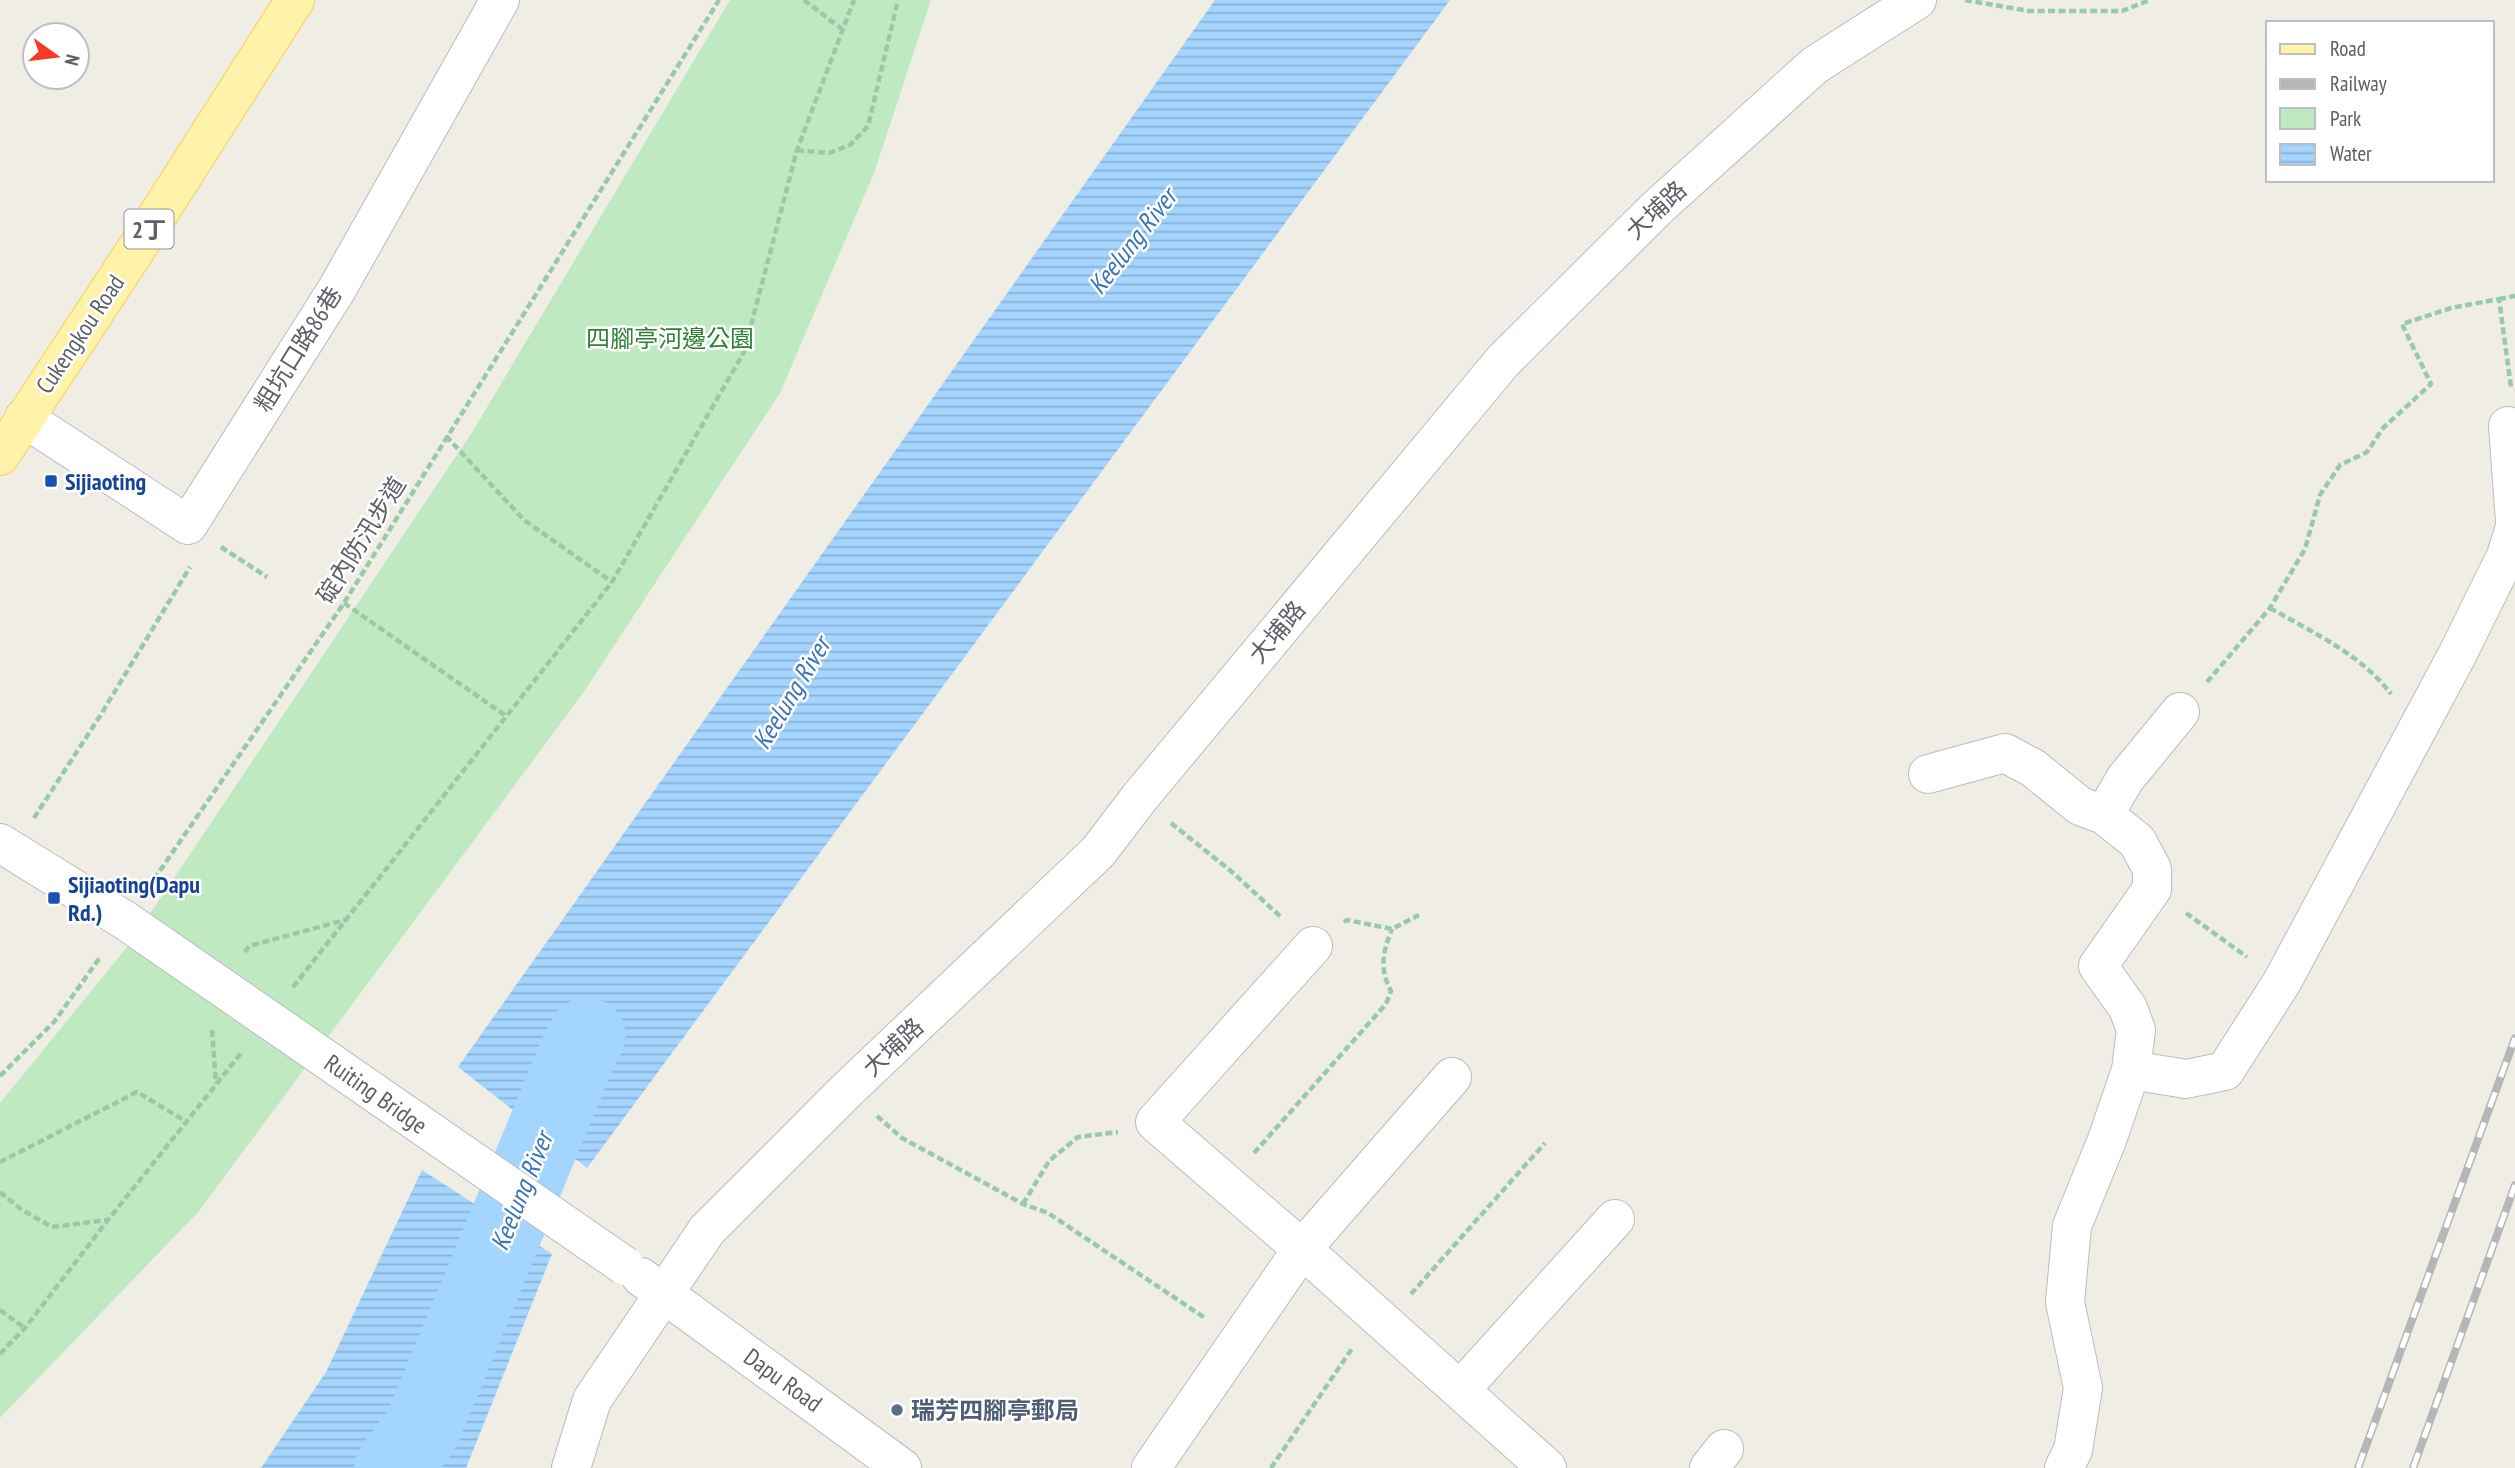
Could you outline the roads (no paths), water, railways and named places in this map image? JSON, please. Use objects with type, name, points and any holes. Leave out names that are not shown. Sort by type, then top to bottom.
[{"type":"main road","name":"Cukengkou Road","points":[[0,456],[295,0]]},
{"type":"street","name":"粗坑口路86巷","points":[[24,418],[198,531],[499,0]]},
{"type":"street","name":"大埔路","points":[[663,1292],[706,1230],[847,1090],[1098,852],[1140,797],[1503,361],[1657,208],[1815,65],[1917,0]]},
{"type":"street","points":[[2508,426],[2515,521]]},
{"type":"street","points":[[2131,1070],[2186,1079],[2225,1071],[2282,982],[2416,727],[2456,657],[2506,556],[2515,527]]},
{"type":"street","points":[[2104,815],[2125,779],[2180,712]]},
{"type":"street","points":[[1928,774],[2004,753],[2033,768],[2080,806],[2104,815],[2137,841],[2152,869],[2152,889],[2098,965],[2128,1008],[2136,1030],[2131,1070],[2107,1140],[2072,1226],[2064,1302],[2083,1388],[2073,1450],[2064,1468]]},
{"type":"street","name":"Ruiting Bridge","points":[[6,847],[126,921],[625,1266]]},
{"type":"street","points":[[1313,946],[1155,1122],[1461,1389],[1547,1468]]},
{"type":"street","points":[[1151,1468],[1302,1249],[1452,1077]]},
{"type":"street","points":[[1461,1389],[1615,1219]]},
{"type":"street","name":"Dapu Road","points":[[625,1266],[902,1468]]},
{"type":"street","points":[[571,1468],[592,1400],[663,1292]]},
{"type":"water","points":[[1215,0],[1450,0],[587,1168],[458,1067]]},
{"type":"water","points":[[422,1170],[552,1254],[466,1468],[261,1468],[326,1372]]},
{"type":"waterway","name":"Keelung River","points":[[393,1468],[422,1429],[587,1036]]},
{"type":"railway","points":[[2358,1468],[2515,1038]]},
{"type":"railway","points":[[2413,1468],[2515,1185]]},
{"type":"place","name":"Sijiaoting","points":[[51,481]]},
{"type":"place","name":"Sijiaoting(Dapu Rd.)","points":[[54,898]]},
{"type":"place","name":"瑞芳四腳亭郵局","points":[[897,1410]]},
{"type":"park label","name":"四腳亭河邊公園","points":[[670,338]]}]
